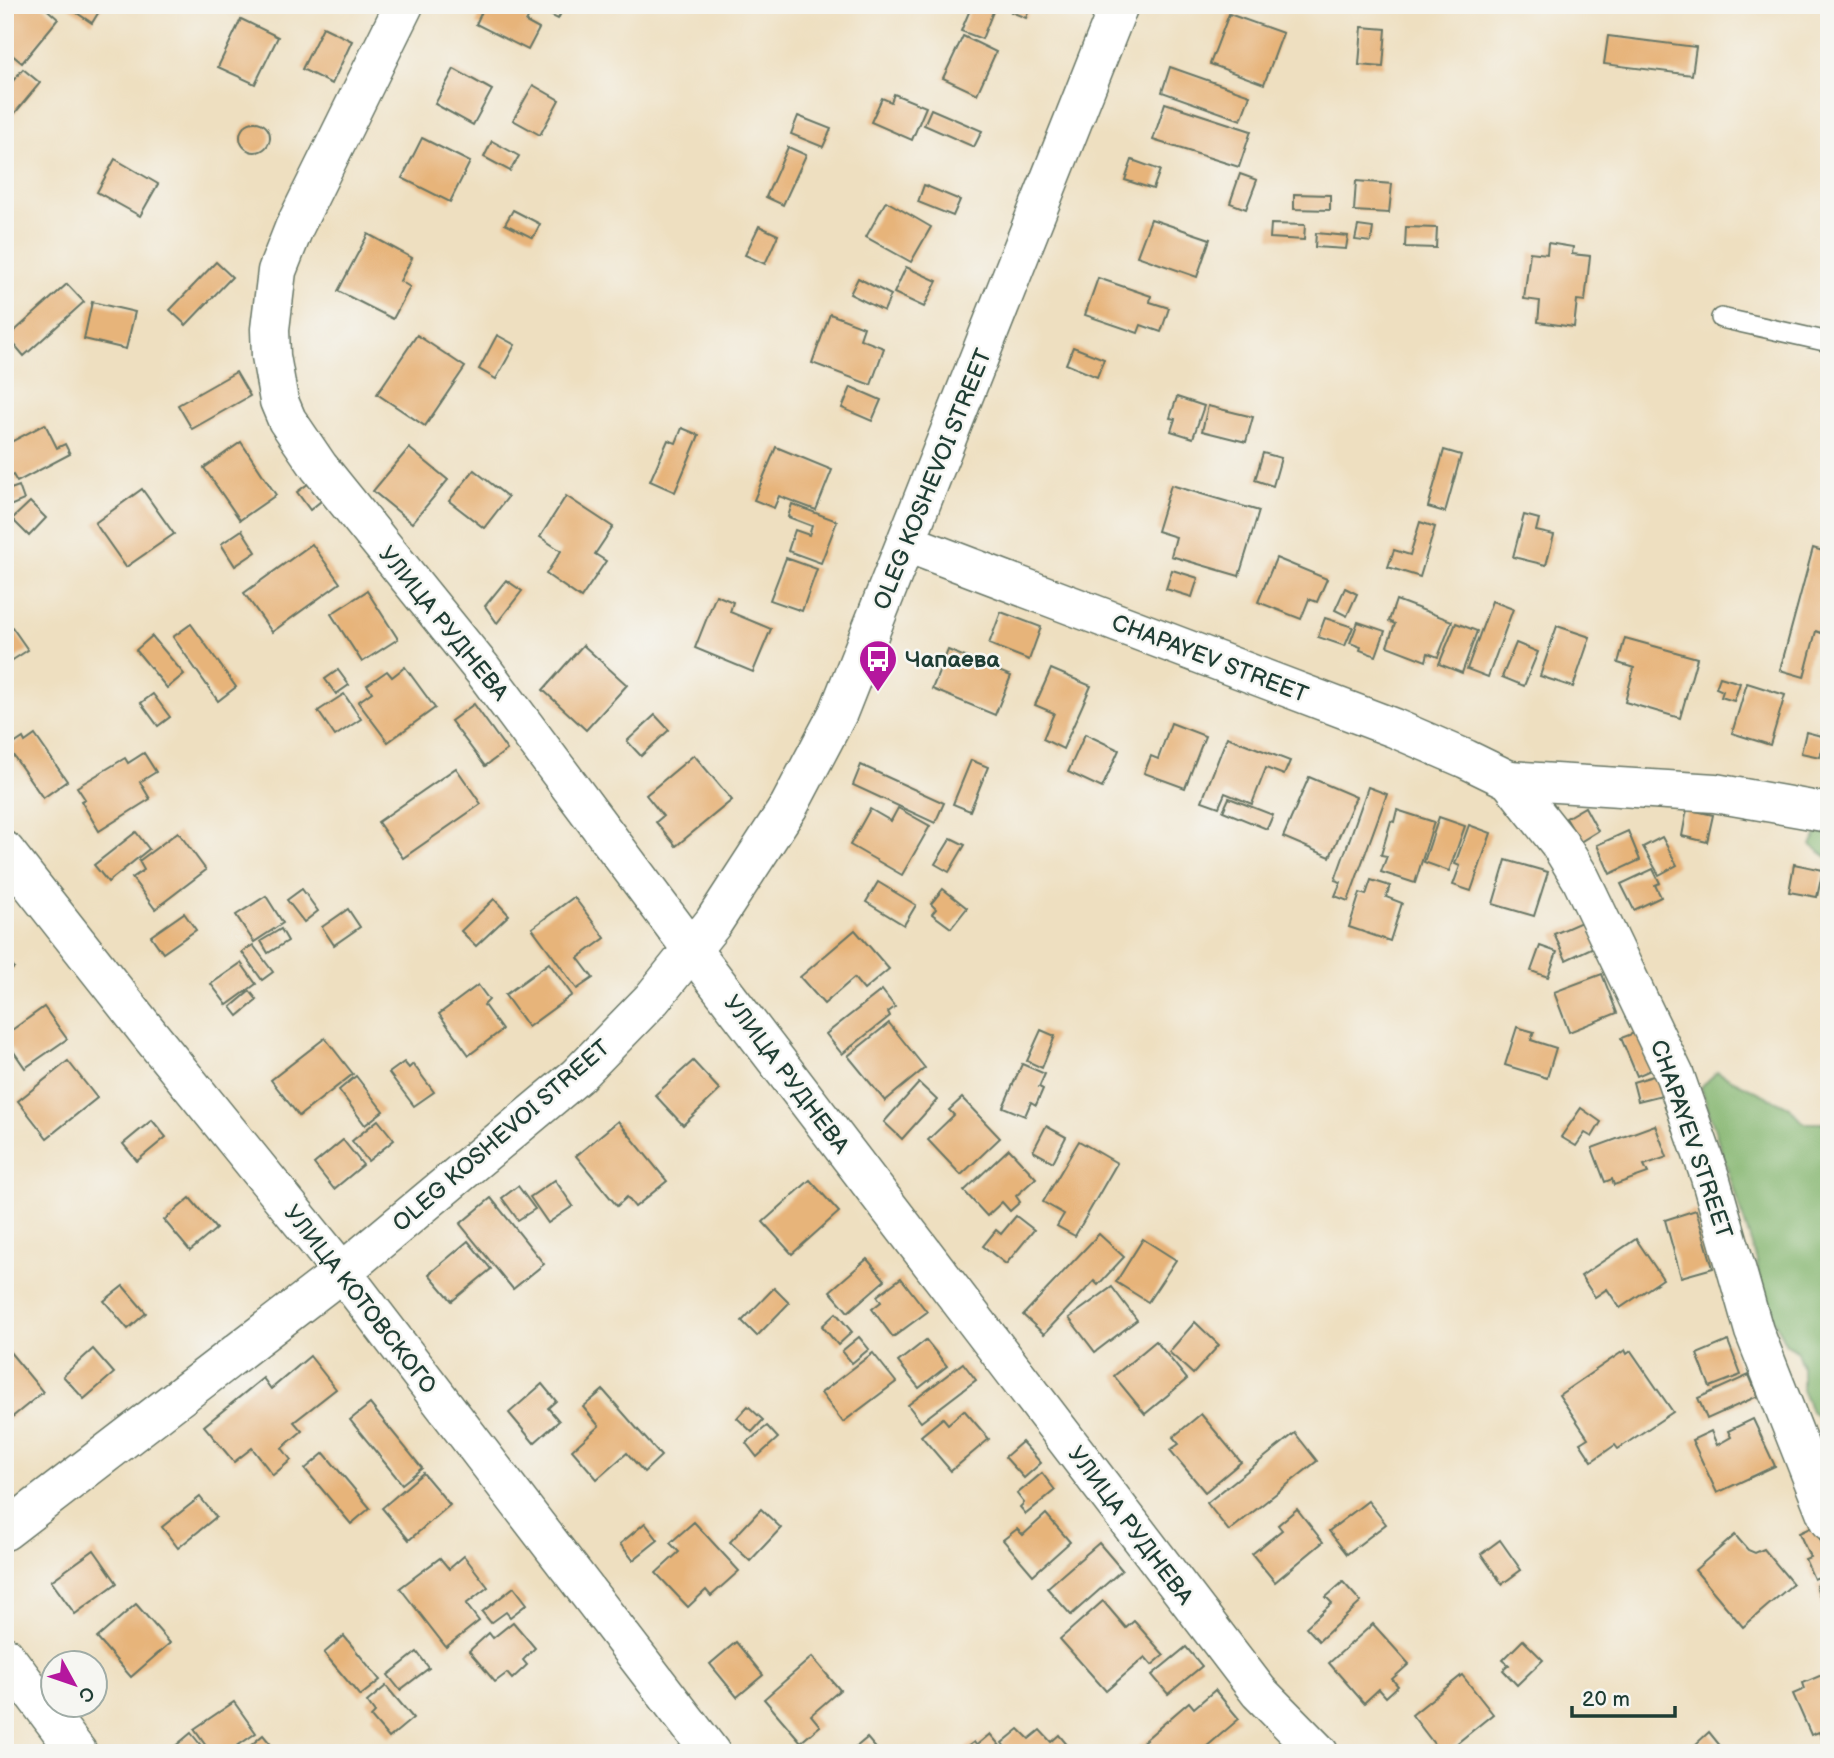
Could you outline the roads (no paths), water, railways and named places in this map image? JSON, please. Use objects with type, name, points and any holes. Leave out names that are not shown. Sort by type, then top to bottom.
[{"type":"street","name":"УЛИЦА РУДНЕВА","points":[[404,5],[295,228],[277,271],[270,329],[275,383],[287,420],[299,439],[483,670],[692,950],[1259,1692],[1319,1753]]},
{"type":"street","name":"OLEG KOSHEVOI STREET","points":[[5,1531],[342,1272],[576,1076],[652,999],[692,950],[789,806],[838,713],[1119,5]]},
{"type":"street","name":"CHAPAYEV STREET","points":[[907,543],[1394,728],[1509,780],[1715,793],[1829,813]]},
{"type":"street","name":"CHAPAYEV STREET","points":[[1509,780],[1559,843],[1581,879],[1675,1076],[1710,1177],[1754,1331],[1829,1521]]},
{"type":"street","name":"УЛИЦА КОТОВСКОГО","points":[[5,851],[342,1272],[711,1753]]},
{"type":"street","points":[[5,1656],[78,1753]]},
{"type":"lane","points":[[1721,318],[1829,342]]},
{"type":"place","name":"Чапаева","points":[[878,693]]}]
